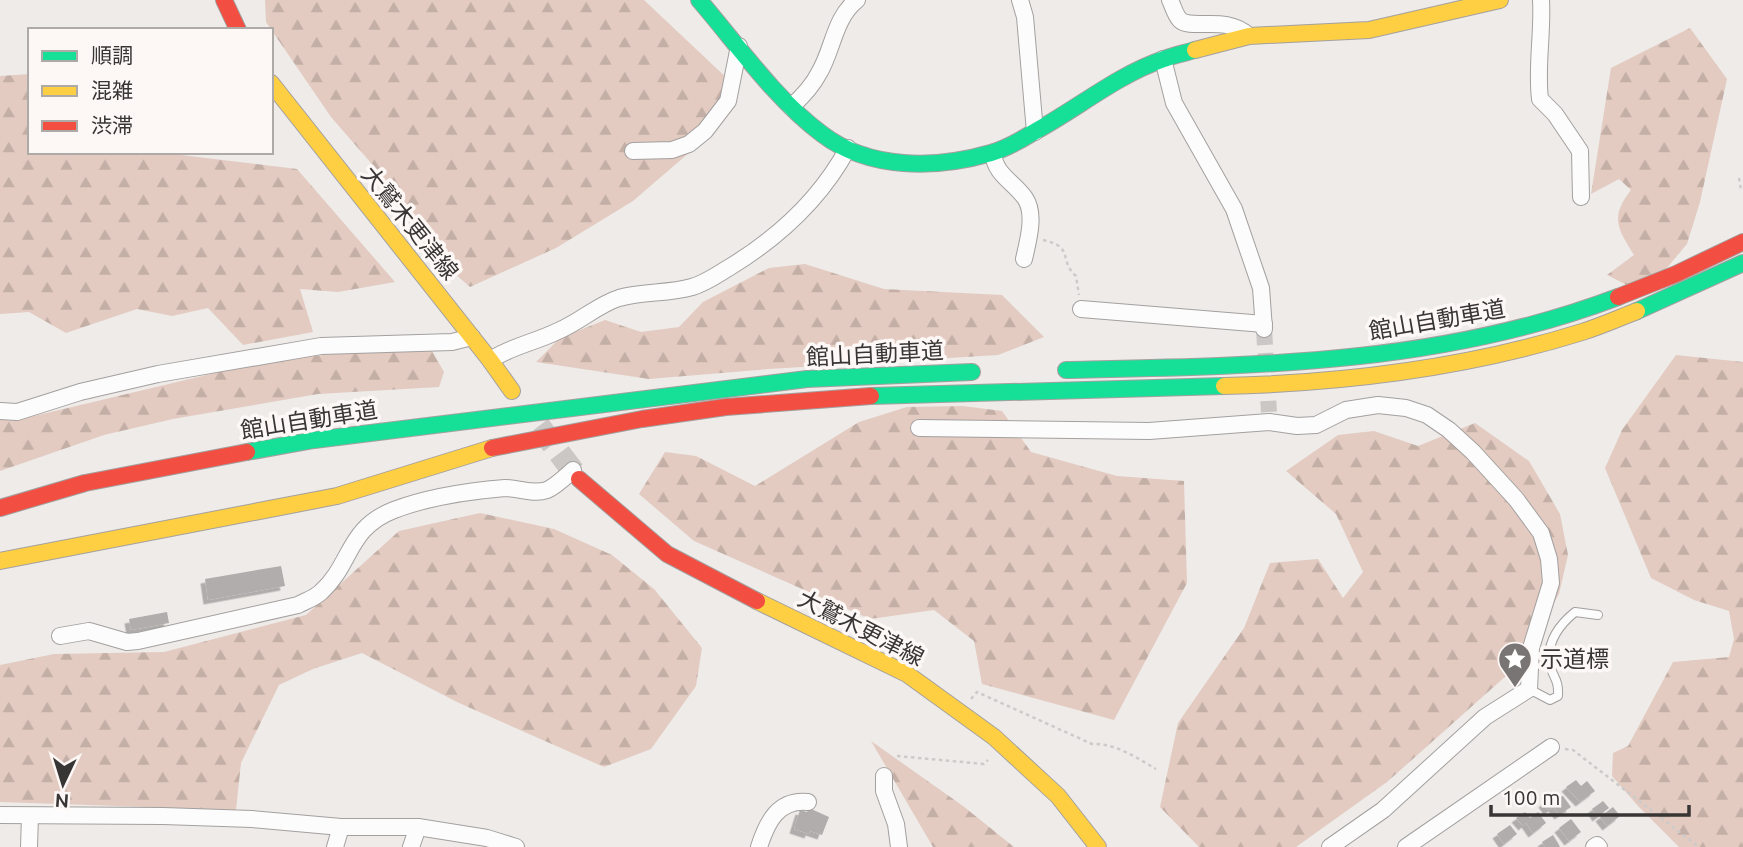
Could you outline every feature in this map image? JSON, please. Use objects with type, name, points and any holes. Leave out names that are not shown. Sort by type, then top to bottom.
[{"type":"main road","points":[[224,0],[236,28]]},
{"type":"main road","points":[[699,0],[791,107],[823,135],[848,148],[879,159],[907,164],[939,164],[993,153],[1035,132],[1135,72],[1163,59],[1249,36],[1369,30],[1500,0]]},
{"type":"main road","name":"大鷲木更津線","points":[[273,86],[512,391]]},
{"type":"main road","name":"館山自動車道","points":[[1051,370],[1298,362],[1401,352],[1462,342],[1577,312],[1661,280],[1743,242]]},
{"type":"main road","name":"館山自動車道","points":[[0,560],[337,496],[468,454],[502,446],[642,419],[726,407],[898,394],[1250,386],[1403,372],[1466,362],[1583,332],[1687,290],[1743,263]]},
{"type":"main road","name":"館山自動車道","points":[[0,508],[85,483],[373,431],[807,379],[987,372]]},
{"type":"main road","name":"大鷲木更津線","points":[[576,475],[667,554],[711,579],[907,674],[994,737],[1058,796],[1098,847]]},
{"type":"street","points":[[791,107],[805,95],[820,73],[844,15],[857,0]]},
{"type":"street","points":[[1020,0],[1025,17],[1035,132]]},
{"type":"street","points":[[1170,0],[1178,18],[1184,23],[1209,22],[1239,26],[1249,36]]},
{"type":"street","points":[[1541,0],[1539,99],[1555,114],[1580,151],[1581,197]]},
{"type":"street","points":[[633,151],[672,150],[689,144],[705,131],[728,101],[739,46]]},
{"type":"street","points":[[1081,309],[1264,326],[1261,288],[1234,209],[1174,103],[1163,59]]},
{"type":"street","points":[[490,360],[505,351],[559,331],[604,304],[637,295],[680,291],[712,278],[748,256],[805,210],[835,173],[848,148]]},
{"type":"street","points":[[993,153],[994,165],[1025,198],[1029,208],[1029,237],[1024,259]]},
{"type":"street","points":[[0,411],[17,412],[158,374],[321,346],[452,342],[472,337]]},
{"type":"street","points":[[919,428],[1149,431],[1269,417],[1297,426],[1316,425],[1346,410],[1378,405],[1406,408],[1427,415],[1449,430],[1473,452],[1516,499],[1541,533],[1549,559],[1551,583],[1531,648],[1529,689],[1485,718],[1383,810],[1330,847]]},
{"type":"street","points":[[60,636],[89,631],[127,642],[138,641],[298,605],[320,593],[339,570],[353,541],[372,522],[393,510],[439,498],[507,488],[538,492],[550,489],[576,475]]},
{"type":"street","points":[[1406,847],[1551,747]]},
{"type":"street","points":[[884,776],[884,791],[896,824],[899,847]]},
{"type":"street","points":[[760,847],[774,813],[795,801],[808,802]]},
{"type":"street","points":[[0,815],[252,819],[341,827],[418,827],[486,838],[516,847]]},
{"type":"street","points":[[29,847],[30,816]]},
{"type":"street","points":[[335,847],[341,827]]},
{"type":"street","points":[[411,847],[418,827]]},
{"type":"street","points":[[1594,847],[1599,847]]},
{"type":"lane","points":[[1529,689],[1550,700],[1558,696],[1557,677],[1551,667],[1550,656],[1555,633],[1575,612],[1584,611],[1598,615]]},
{"type":"path","points":[[1739,178],[1741,190]]},
{"type":"path","points":[[1029,237],[1056,243],[1064,250],[1070,270],[1076,276],[1081,309]]},
{"type":"path","points":[[960,712],[977,692],[1093,744],[1104,743],[1156,769]]},
{"type":"path","points":[[1551,747],[1573,750],[1699,847]]},
{"type":"path","points":[[897,756],[984,764],[988,760]]},
{"type":"green space","points":[[265,0],[644,0],[732,83],[705,139],[633,201],[556,248],[470,287],[423,246],[384,178],[331,117],[273,32],[273,28],[266,22]]},
{"type":"green space","points":[[1690,28],[1727,79],[1700,202],[1687,244],[1666,269],[1629,286],[1607,275],[1634,255],[1618,222],[1620,208],[1631,190],[1619,179],[1591,194],[1611,68]]},
{"type":"green space","points":[[28,74],[28,154],[181,154],[297,169],[395,282],[338,292],[300,289],[313,332],[243,345],[208,308],[172,316],[137,309],[66,333],[29,312],[0,314],[0,76]]},
{"type":"green space","points":[[805,264],[884,289],[1002,295],[1044,337],[998,355],[649,379],[536,362],[560,338],[605,320],[641,332],[679,327],[703,302],[769,268]]},
{"type":"green space","points":[[432,351],[444,372],[439,387],[318,394],[173,419],[104,435],[0,471],[0,419],[13,421],[266,361],[352,352]]},
{"type":"green space","points":[[1676,355],[1743,362],[1743,847],[1679,847],[1612,776],[1613,753],[1628,746],[1673,662],[1729,657],[1734,639],[1729,611],[1694,600],[1651,578],[1605,468],[1622,430]]},
{"type":"green space","points":[[963,406],[1002,411],[1031,452],[1117,476],[1184,481],[1187,583],[1114,720],[982,684],[974,641],[934,610],[870,619],[694,541],[639,494],[665,452],[696,456],[755,486],[859,422],[907,407]]},
{"type":"green space","points":[[1475,423],[1529,461],[1560,514],[1568,555],[1559,594],[1516,667],[1387,782],[1296,847],[1199,847],[1160,807],[1178,723],[1244,628],[1270,563],[1318,559],[1343,598],[1363,572],[1336,514],[1286,471],[1338,435],[1374,431],[1418,446]]},
{"type":"green space","points":[[480,513],[554,529],[612,555],[654,589],[702,648],[696,686],[651,749],[604,767],[459,703],[362,653],[313,669],[279,685],[241,763],[236,810],[0,802],[0,665],[54,654],[164,652],[306,615],[399,531]]},
{"type":"green space","points":[[871,741],[963,806],[1014,847],[933,847]]},
{"type":"building","points":[[281,566],[285,586],[208,600],[205,579]]},
{"type":"building","points":[[167,612],[169,623],[131,630],[129,619]]},
{"type":"building","points":[[1576,780],[1581,786],[1587,781],[1595,791],[1580,802],[1566,787]]},
{"type":"building","points":[[1557,793],[1560,797],[1563,796],[1571,807],[1559,815],[1553,807],[1548,810],[1543,803]]},
{"type":"building","points":[[1603,801],[1609,808],[1597,817],[1592,809]]},
{"type":"building","points":[[1613,807],[1620,816],[1607,826],[1600,817]]},
{"type":"building","points":[[809,808],[829,817],[822,835],[794,829],[800,810],[807,812]]},
{"type":"building","points":[[1525,812],[1530,818],[1538,812],[1546,823],[1533,833],[1526,823],[1523,826],[1516,818]]},
{"type":"building","points":[[1571,819],[1581,832],[1569,841],[1559,828]]},
{"type":"building","points":[[1510,825],[1517,834],[1504,844],[1497,834]]},
{"type":"building","points":[[1553,835],[1560,847],[1545,847],[1542,842]]},
{"type":"tunnel","points":[[1264,329],[1269,412]]},
{"type":"tunnel","points":[[539,426],[579,479]]},
{"type":"traffic: fast","points":[[699,0],[773,88],[822,134],[840,146],[860,154],[904,163],[948,162],[996,151],[1050,123],[1130,74],[1195,50]]},
{"type":"traffic: fast","points":[[1637,311],[1743,263]]},
{"type":"traffic: fast","points":[[1066,370],[1277,363],[1415,349],[1483,337],[1618,297]]},
{"type":"traffic: fast","points":[[247,452],[314,440],[807,379],[972,372]]},
{"type":"traffic: fast","points":[[871,396],[1224,386]]},
{"type":"traffic: slow","points":[[1195,50],[1249,36],[1369,30],[1500,0]]},
{"type":"traffic: slow","points":[[273,86],[512,391]]},
{"type":"traffic: slow","points":[[1224,386],[1360,377],[1450,364],[1539,345],[1589,330],[1637,311]]},
{"type":"traffic: slow","points":[[0,561],[337,496],[492,448]]},
{"type":"traffic: slow","points":[[757,601],[907,674],[994,737],[1058,796],[1098,847]]},
{"type":"traffic: jam","points":[[224,0],[237,28]]},
{"type":"traffic: jam","points":[[1618,297],[1676,274],[1743,242]]},
{"type":"traffic: jam","points":[[492,448],[642,419],[726,407],[871,396]]},
{"type":"traffic: jam","points":[[0,508],[85,483],[247,452]]},
{"type":"traffic: jam","points":[[579,479],[667,554],[757,601]]},
{"type":"place","name":"示道標","points":[[1515,689]]}]
